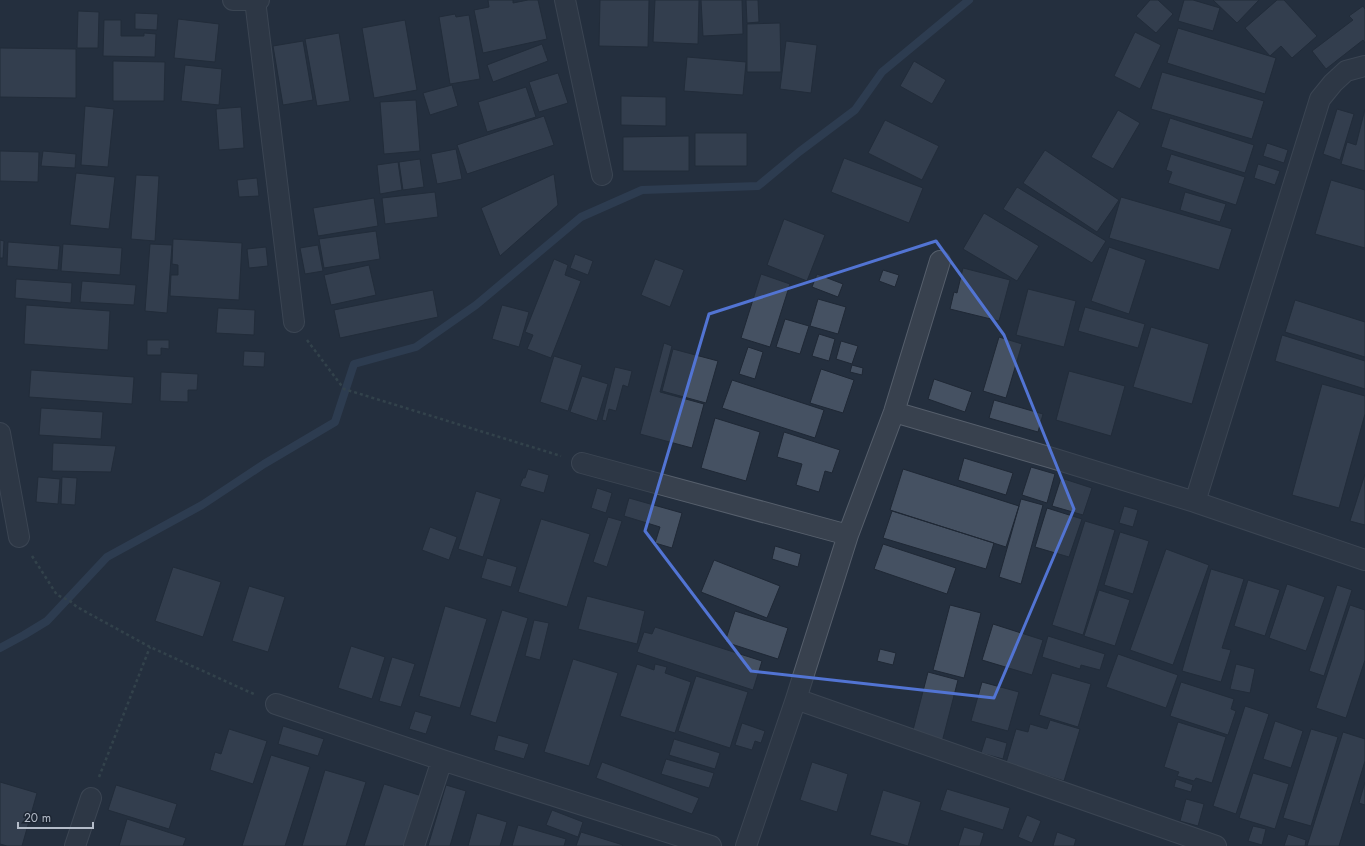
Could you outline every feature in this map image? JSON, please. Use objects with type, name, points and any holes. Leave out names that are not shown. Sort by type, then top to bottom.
[{"type":"street","points":[[233,0],[258,0]]},
{"type":"street","points":[[255,0],[294,322]]},
{"type":"street","points":[[565,0],[602,175]]},
{"type":"street","points":[[1195,502],[1320,99],[1333,83],[1346,71],[1365,66]]},
{"type":"street","points":[[746,846],[796,699],[848,536],[894,412],[940,261]]},
{"type":"street","points":[[894,412],[1195,502],[1365,560]]},
{"type":"street","points":[[0,433],[19,537]]},
{"type":"street","points":[[582,463],[848,536]]},
{"type":"street","points":[[796,699],[1216,846]]},
{"type":"street","points":[[276,704],[442,760],[711,846]]},
{"type":"street","points":[[414,846],[442,760]]},
{"type":"street","points":[[74,846],[91,798]]},
{"type":"path","points":[[294,322],[344,389],[582,463]]},
{"type":"path","points":[[19,537],[57,595],[150,647],[276,704]]},
{"type":"path","points":[[91,798],[150,647]]},
{"type":"highlighted area","points":[[936,241],[1004,335],[1074,509],[994,698],[751,671],[645,531],[709,314]]},
{"type":"building","points":[[488,0],[513,0],[513,3],[538,0],[547,39],[483,53],[474,10],[489,7]]},
{"type":"building","points":[[600,0],[649,0],[648,47],[599,46]]},
{"type":"building","points":[[655,0],[699,0],[698,44],[653,42]]},
{"type":"building","points":[[701,0],[742,0],[743,34],[703,36]]},
{"type":"building","points":[[746,0],[758,0],[759,22],[747,23]]},
{"type":"building","points":[[1150,0],[1158,0],[1173,14],[1156,33],[1136,16]]},
{"type":"building","points":[[1184,0],[1193,0],[1220,8],[1213,31],[1178,21]]},
{"type":"building","points":[[1213,0],[1259,0],[1237,23]]},
{"type":"building","points":[[1277,0],[1284,0],[1317,36],[1292,58],[1281,46],[1270,56],[1245,28]]},
{"type":"building","points":[[1363,6],[1365,9],[1365,43],[1363,40],[1326,69],[1312,51],[1353,20],[1349,16]]},
{"type":"building","points":[[78,11],[99,12],[98,48],[77,48]]},
{"type":"building","points":[[135,13],[158,14],[157,30],[135,29]]},
{"type":"building","points":[[455,14],[456,17],[469,15],[480,79],[450,84],[439,17]]},
{"type":"building","points":[[178,19],[219,24],[215,62],[174,58]]},
{"type":"building","points":[[104,20],[121,20],[121,36],[144,36],[144,33],[156,34],[155,57],[103,56]]},
{"type":"building","points":[[405,20],[417,90],[374,98],[362,28]]},
{"type":"building","points":[[780,23],[781,72],[747,72],[747,24]]},
{"type":"building","points":[[1178,28],[1276,58],[1265,94],[1167,63]]},
{"type":"building","points":[[1135,32],[1161,45],[1140,89],[1114,76]]},
{"type":"building","points":[[339,33],[350,101],[317,106],[305,39]]},
{"type":"building","points":[[303,41],[313,100],[283,105],[273,46]]},
{"type":"building","points":[[786,41],[817,45],[811,93],[780,89]]},
{"type":"building","points":[[542,44],[548,61],[493,82],[487,65]]},
{"type":"building","points":[[0,48],[76,49],[76,98],[0,97]]},
{"type":"building","points":[[687,57],[746,62],[743,95],[684,91]]},
{"type":"building","points":[[113,61],[165,62],[164,101],[113,101]]},
{"type":"building","points":[[914,61],[946,80],[932,104],[900,86]]},
{"type":"building","points":[[185,65],[222,69],[219,105],[181,101]]},
{"type":"building","points":[[1162,72],[1264,101],[1252,139],[1151,109]]},
{"type":"building","points":[[558,73],[568,103],[539,112],[529,82]]},
{"type":"building","points":[[452,85],[458,106],[430,115],[423,93]]},
{"type":"building","points":[[526,87],[536,117],[487,132],[478,102]]},
{"type":"building","points":[[621,96],[666,97],[666,126],[621,125]]},
{"type":"building","points":[[416,100],[420,151],[384,154],[380,102]]},
{"type":"building","points":[[85,106],[114,109],[108,167],[81,165]]},
{"type":"building","points":[[241,107],[244,148],[219,150],[216,109]]},
{"type":"building","points":[[1337,109],[1354,114],[1340,160],[1323,154]]},
{"type":"building","points":[[1365,109],[1365,171],[1341,164],[1347,142],[1356,145]]},
{"type":"building","points":[[1118,110],[1140,123],[1113,169],[1091,157]]},
{"type":"building","points":[[544,116],[554,145],[467,174],[457,145]]},
{"type":"building","points":[[1170,118],[1254,145],[1245,173],[1161,147]]},
{"type":"building","points":[[885,120],[939,146],[922,180],[868,153]]},
{"type":"building","points":[[695,133],[747,133],[747,166],[695,166]]},
{"type":"building","points":[[689,136],[689,171],[623,171],[623,137]]},
{"type":"building","points":[[1267,143],[1288,150],[1284,163],[1263,156]]},
{"type":"building","points":[[456,149],[462,179],[437,184],[431,154]]},
{"type":"building","points":[[1045,150],[1119,200],[1097,232],[1023,183]]},
{"type":"building","points":[[0,151],[39,152],[38,182],[0,181]]},
{"type":"building","points":[[43,151],[76,154],[75,168],[41,166]]},
{"type":"building","points":[[1171,154],[1245,177],[1236,205],[1168,183],[1172,172],[1166,170]]},
{"type":"building","points":[[844,158],[923,188],[909,223],[831,192]]},
{"type":"building","points":[[420,159],[424,187],[403,190],[399,162]]},
{"type":"building","points":[[398,162],[402,190],[380,194],[377,165]]},
{"type":"building","points":[[1258,164],[1280,171],[1275,185],[1254,178]]},
{"type":"building","points":[[76,173],[115,177],[109,229],[70,225]]},
{"type":"building","points":[[554,174],[558,205],[500,256],[481,208]]},
{"type":"building","points":[[136,175],[159,176],[155,241],[131,239]]},
{"type":"building","points":[[257,178],[259,196],[239,197],[237,180]]},
{"type":"building","points":[[1331,180],[1365,190],[1365,248],[1315,234]]},
{"type":"building","points":[[1017,187],[1106,241],[1092,263],[1003,209]]},
{"type":"building","points":[[435,192],[438,217],[385,224],[382,198]]},
{"type":"building","points":[[1185,192],[1226,204],[1220,222],[1180,210]]},
{"type":"building","points":[[1121,197],[1232,229],[1219,270],[1109,238]]},
{"type":"building","points":[[374,198],[378,226],[318,236],[313,208]]},
{"type":"building","points":[[984,213],[1039,246],[1017,281],[963,249]]},
{"type":"building","points":[[784,219],[825,235],[807,281],[767,265]]},
{"type":"building","points":[[376,231],[380,259],[324,268],[319,239]]},
{"type":"building","points":[[173,239],[242,243],[239,300],[170,296],[171,275],[178,275],[178,265],[172,264]]},
{"type":"building","points":[[0,240],[4,241],[3,258],[0,258]]},
{"type":"building","points":[[8,242],[60,246],[58,270],[7,266]]},
{"type":"building","points":[[63,244],[122,248],[120,275],[61,271]]},
{"type":"building","points":[[150,244],[172,245],[167,313],[145,311]]},
{"type":"building","points":[[318,245],[323,271],[305,274],[300,248]]},
{"type":"building","points":[[266,247],[268,266],[249,268],[247,249]]},
{"type":"building","points":[[1109,247],[1146,260],[1129,314],[1091,301]]},
{"type":"building","points":[[575,254],[593,261],[588,275],[570,268]]},
{"type":"building","points":[[554,259],[568,265],[565,275],[581,281],[551,358],[527,349],[533,335],[525,332]]},
{"type":"building","points":[[655,259],[684,270],[670,307],[641,295]]},
{"type":"building","points":[[369,265],[376,295],[331,305],[324,275]]},
{"type":"building","points":[[963,268],[1010,280],[999,321],[950,309],[954,292],[957,293]]},
{"type":"building","points":[[883,270],[899,275],[895,287],[879,281]]},
{"type":"building","points":[[761,274],[790,284],[770,347],[741,338]]},
{"type":"building","points":[[817,274],[843,284],[838,297],[812,287]]},
{"type":"building","points":[[16,279],[72,283],[71,303],[15,298]]},
{"type":"building","points":[[82,281],[136,285],[134,305],[80,302]]},
{"type":"building","points":[[1028,289],[1076,301],[1064,347],[1016,335]]},
{"type":"building","points":[[433,290],[438,317],[340,338],[334,310]]},
{"type":"building","points":[[818,299],[846,307],[838,334],[810,326]]},
{"type":"building","points":[[1295,300],[1365,322],[1365,357],[1285,332]]},
{"type":"building","points":[[26,305],[110,311],[108,350],[24,344]]},
{"type":"building","points":[[502,305],[529,312],[519,347],[492,339]]},
{"type":"building","points":[[1085,307],[1145,324],[1138,348],[1078,331]]},
{"type":"building","points":[[218,308],[255,310],[254,335],[216,333]]},
{"type":"building","points":[[785,319],[809,326],[800,354],[776,347]]},
{"type":"building","points":[[1151,327],[1209,344],[1192,404],[1133,387]]},
{"type":"building","points":[[819,334],[835,339],[829,361],[812,356]]},
{"type":"building","points":[[1282,335],[1365,361],[1365,389],[1275,361]]},
{"type":"building","points":[[999,337],[1022,344],[1006,398],[983,391]]},
{"type":"building","points":[[147,340],[169,340],[169,349],[161,348],[161,355],[147,355]]},
{"type":"building","points":[[841,341],[858,346],[852,364],[836,359]]},
{"type":"building","points":[[664,343],[672,346],[660,392],[704,404],[692,448],[640,434]]},
{"type":"building","points":[[748,347],[763,352],[755,379],[739,374]]},
{"type":"building","points":[[673,349],[718,361],[706,403],[662,391]]},
{"type":"building","points":[[244,351],[265,352],[264,367],[243,366]]},
{"type":"building","points":[[554,356],[582,365],[568,411],[540,402]]},
{"type":"building","points":[[852,365],[863,368],[862,375],[850,372]]},
{"type":"building","points":[[615,367],[632,371],[628,387],[623,385],[616,411],[609,409],[606,421],[602,420]]},
{"type":"building","points":[[821,369],[854,380],[843,413],[810,403]]},
{"type":"building","points":[[31,370],[134,377],[132,404],[29,397]]},
{"type":"building","points":[[1069,371],[1125,386],[1111,436],[1056,420]]},
{"type":"building","points":[[161,372],[198,374],[197,390],[188,390],[188,402],[160,401]]},
{"type":"building","points":[[582,376],[608,384],[597,421],[570,412]]},
{"type":"building","points":[[934,379],[972,392],[965,412],[928,399]]},
{"type":"building","points":[[732,380],[824,410],[815,438],[722,408]]},
{"type":"building","points":[[1322,384],[1365,396],[1365,414],[1339,508],[1292,495]]},
{"type":"building","points":[[994,400],[1043,414],[1038,432],[989,418]]},
{"type":"building","points":[[41,408],[103,412],[101,439],[39,435]]},
{"type":"building","points":[[715,418],[760,432],[746,481],[701,468]]},
{"type":"building","points":[[784,432],[840,450],[832,473],[825,471],[819,492],[796,485],[802,464],[777,457]]},
{"type":"building","points":[[53,443],[116,446],[111,472],[52,471]]},
{"type":"building","points":[[964,458],[1013,473],[1006,495],[958,480]]},
{"type":"building","points":[[1031,467],[1055,474],[1047,503],[1022,495]]},
{"type":"building","points":[[528,469],[549,475],[544,493],[520,486]]},
{"type":"building","points":[[903,469],[1019,506],[1006,547],[890,510]]},
{"type":"building","points":[[1365,474],[1365,525],[1350,521]]},
{"type":"building","points":[[38,477],[60,479],[58,504],[36,502]]},
{"type":"building","points":[[62,477],[77,478],[75,505],[61,504]]},
{"type":"building","points":[[1061,478],[1092,488],[1083,515],[1052,506]]},
{"type":"building","points":[[597,488],[612,493],[606,513],[591,508]]},
{"type":"building","points":[[476,491],[501,499],[483,557],[458,549]]},
{"type":"building","points":[[629,498],[682,513],[672,548],[655,543],[660,527],[624,516]]},
{"type":"building","points":[[1021,499],[1043,505],[1021,584],[999,577]]},
{"type":"building","points":[[1124,506],[1138,510],[1133,527],[1119,523]]},
{"type":"building","points":[[1047,508],[1082,519],[1069,557],[1035,547]]},
{"type":"building","points":[[892,511],[994,543],[986,569],[883,538]]},
{"type":"building","points":[[608,517],[622,521],[607,567],[593,562]]},
{"type":"building","points":[[541,519],[590,534],[567,607],[518,592]]},
{"type":"building","points":[[1085,521],[1115,530],[1083,635],[1052,625]]},
{"type":"building","points":[[430,527],[457,537],[449,560],[422,550]]},
{"type":"building","points":[[1120,532],[1149,541],[1133,594],[1104,585]]},
{"type":"building","points":[[883,544],[956,568],[947,594],[874,569]]},
{"type":"building","points":[[775,546],[801,554],[798,567],[772,559]]},
{"type":"building","points":[[1166,549],[1209,565],[1173,665],[1130,650]]},
{"type":"building","points":[[487,558],[517,567],[511,587],[481,578]]},
{"type":"building","points":[[714,560],[780,586],[767,618],[701,592]]},
{"type":"building","points":[[173,567],[221,582],[203,637],[155,621]]},
{"type":"building","points":[[1211,569],[1244,579],[1222,648],[1231,650],[1221,682],[1182,671]]},
{"type":"building","points":[[1248,580],[1280,590],[1265,636],[1234,626]]},
{"type":"building","points":[[1287,584],[1325,597],[1306,651],[1269,638]]},
{"type":"building","points":[[1337,585],[1352,590],[1324,676],[1309,671]]},
{"type":"building","points":[[249,586],[285,597],[268,652],[232,641]]},
{"type":"building","points":[[1099,590],[1130,600],[1115,646],[1084,636]]},
{"type":"building","points":[[587,596],[645,611],[637,644],[578,629]]},
{"type":"building","points":[[950,605],[981,613],[964,678],[933,670]]},
{"type":"building","points":[[1350,605],[1365,610],[1365,660],[1346,718],[1316,708]]},
{"type":"building","points":[[445,606],[487,619],[460,708],[419,696]]},
{"type":"building","points":[[502,610],[528,618],[496,723],[470,715]]},
{"type":"building","points":[[735,611],[788,628],[778,659],[725,642]]},
{"type":"building","points":[[534,620],[549,623],[540,660],[525,656]]},
{"type":"building","points":[[993,624],[1043,640],[1032,675],[982,660]]},
{"type":"building","points":[[655,627],[762,661],[753,690],[637,652],[644,632],[652,634]]},
{"type":"building","points":[[1048,636],[1105,654],[1100,670],[1081,665],[1080,669],[1042,657]]},
{"type":"building","points":[[351,646],[385,657],[372,699],[338,688]]},
{"type":"building","points":[[880,649],[896,653],[893,665],[877,661]]},
{"type":"building","points":[[1118,654],[1178,675],[1166,708],[1106,687]]},
{"type":"building","points":[[392,657],[415,664],[401,707],[379,701]]},
{"type":"building","points":[[573,659],[618,673],[589,766],[544,752]]},
{"type":"building","points":[[637,664],[654,670],[655,664],[667,667],[665,673],[691,682],[675,733],[620,716]]},
{"type":"building","points":[[1236,664],[1255,669],[1250,693],[1230,689]]},
{"type":"building","points":[[928,672],[958,680],[942,742],[912,734]]},
{"type":"building","points":[[1052,673],[1091,684],[1078,727],[1039,715]]},
{"type":"building","points":[[696,676],[748,692],[730,748],[678,731]]},
{"type":"building","points":[[982,682],[1019,692],[1008,731],[971,721]]},
{"type":"building","points":[[1181,682],[1234,699],[1231,709],[1236,711],[1228,735],[1170,716]]},
{"type":"building","points":[[1245,706],[1269,714],[1236,814],[1213,806]]},
{"type":"building","points":[[415,711],[432,716],[426,734],[409,729]]},
{"type":"building","points":[[1050,720],[1080,729],[1064,781],[1006,763],[1016,729],[1028,732],[1030,724],[1047,729]]},
{"type":"building","points":[[1275,721],[1303,731],[1291,768],[1263,759]]},
{"type":"building","points":[[1178,722],[1226,737],[1212,783],[1196,778],[1194,781],[1177,776],[1179,772],[1164,767]]},
{"type":"building","points":[[742,723],[765,731],[761,743],[755,741],[752,750],[735,745]]},
{"type":"building","points":[[283,726],[324,739],[318,756],[278,744]]},
{"type":"building","points":[[229,729],[267,741],[253,784],[210,770],[215,752],[221,754]]},
{"type":"building","points":[[1311,729],[1338,737],[1311,826],[1283,818]]},
{"type":"building","points":[[1343,732],[1365,739],[1365,761],[1339,846],[1307,846]]},
{"type":"building","points":[[498,735],[529,744],[524,759],[494,750]]},
{"type":"building","points":[[986,737],[1007,743],[1003,759],[981,753]]},
{"type":"building","points":[[674,739],[720,753],[715,769],[669,755]]},
{"type":"building","points":[[271,755],[310,767],[285,846],[242,846]]},
{"type":"building","points":[[666,759],[714,773],[709,788],[661,774]]},
{"type":"building","points":[[602,762],[699,798],[692,814],[596,778]]},
{"type":"building","points":[[812,762],[848,774],[837,812],[800,800]]},
{"type":"building","points":[[325,770],[366,782],[346,846],[302,846]]},
{"type":"building","points":[[1253,773],[1289,784],[1275,829],[1239,818]]},
{"type":"building","points":[[1176,779],[1193,785],[1191,792],[1174,787]]},
{"type":"building","points":[[0,782],[37,793],[22,846],[7,846],[0,844]]},
{"type":"building","points":[[1365,782],[1365,805],[1359,803]]},
{"type":"building","points":[[384,784],[422,796],[406,846],[364,846]]},
{"type":"building","points":[[116,785],[177,804],[169,829],[108,810]]},
{"type":"building","points":[[446,785],[466,791],[450,846],[428,846]]},
{"type":"building","points":[[947,789],[1010,808],[1003,830],[940,810]]},
{"type":"building","points":[[883,790],[921,802],[908,846],[870,835]]},
{"type":"building","points":[[1186,799],[1204,804],[1198,826],[1180,821]]},
{"type":"building","points":[[552,810],[583,822],[578,837],[546,825]]},
{"type":"building","points":[[477,813],[507,822],[500,846],[468,846]]},
{"type":"building","points":[[1027,815],[1041,821],[1032,843],[1018,837]]},
{"type":"building","points":[[127,819],[186,838],[183,846],[119,846]]},
{"type":"building","points":[[518,825],[566,839],[564,846],[512,846]]},
{"type":"building","points":[[1253,826],[1266,829],[1262,845],[1248,841]]},
{"type":"building","points":[[964,827],[984,833],[980,846],[958,846]]},
{"type":"building","points":[[581,832],[623,845],[576,846]]},
{"type":"building","points":[[1057,832],[1076,839],[1074,846],[1053,846]]},
{"type":"building","points":[[1288,834],[1306,840],[1305,846],[1284,846]]},
{"type":"waterway","points":[[0,648],[47,621],[107,557],[202,505],[264,464],[335,422],[354,364],[416,347],[476,305],[581,217],[642,190],[758,186],[799,152],[855,110],[882,72],[969,0]]}]
